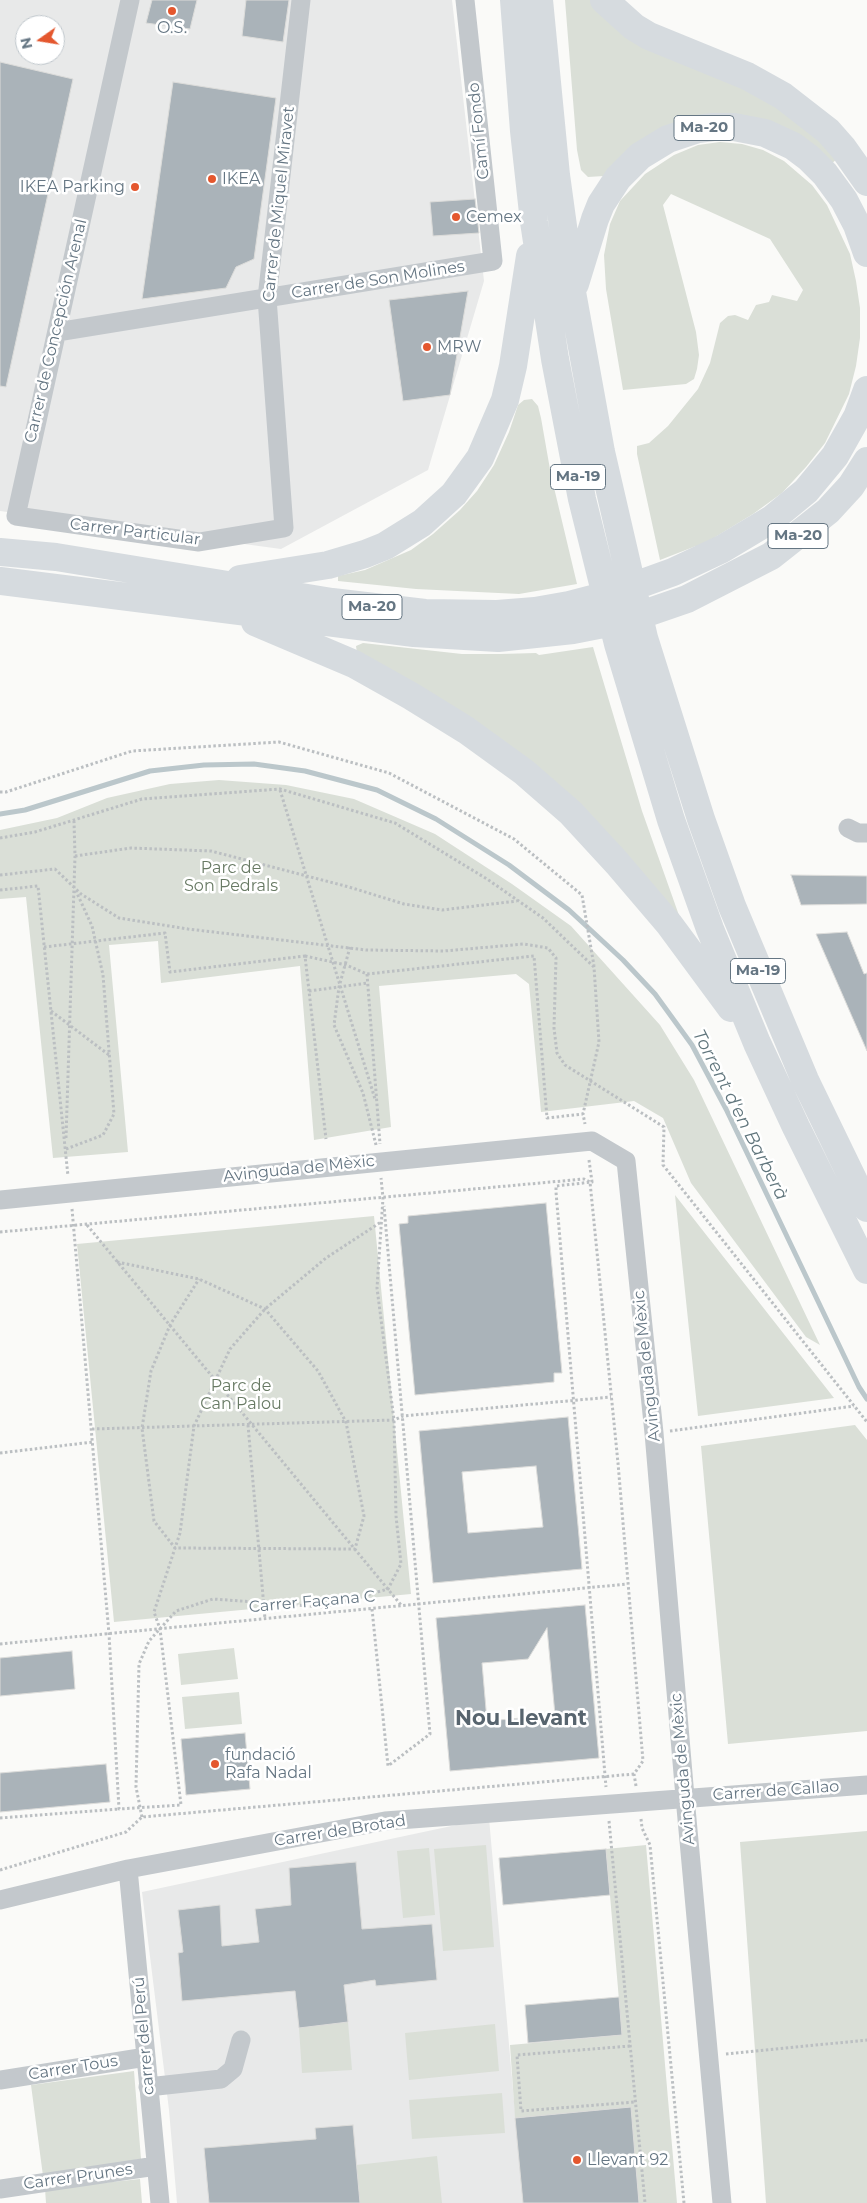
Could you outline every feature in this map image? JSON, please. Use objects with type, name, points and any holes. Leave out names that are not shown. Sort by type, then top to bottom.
[{"type":"highway","name":"Ma-19","points":[[514,0],[523,122],[534,222],[564,407],[582,499],[618,644],[680,848],[710,929],[757,1043],[867,1270]]},
{"type":"highway","name":"Ma-19","points":[[539,0],[556,175],[572,292],[620,544],[644,638],[670,725],[732,906],[805,1080],[867,1208]]},
{"type":"highway","points":[[604,0],[622,17],[649,36],[747,76],[783,96],[828,131],[867,182]]},
{"type":"highway","name":"Ma-20","points":[[572,292],[601,204],[618,178],[640,156],[668,139],[698,129],[713,127],[734,127],[765,133],[793,146],[809,158],[825,174],[844,200],[857,225],[867,254]]},
{"type":"highway","points":[[216,595],[301,570],[365,554],[385,546],[422,523],[454,494],[480,458],[505,400],[514,366],[534,222]]},
{"type":"highway","name":"Ma-20","points":[[0,552],[56,557],[216,595],[414,634],[498,638],[536,623],[569,605],[614,593],[673,572],[700,560],[755,530],[806,491],[835,456],[846,437],[867,390]]},
{"type":"highway","name":"Ma-20","points":[[536,623],[629,619],[687,600],[710,589],[771,556],[817,522],[851,486],[867,461]]},
{"type":"highway","name":"Ma-20","points":[[0,580],[216,595]]},
{"type":"highway","points":[[216,595],[354,664],[466,730],[524,772],[571,813],[624,870],[669,924],[757,1043]]},
{"type":"street","name":"Carrer de Concepción Arenal","points":[[16,516],[130,0]]},
{"type":"street","name":"Carrer de Miquel Miravet","points":[[284,528],[267,298],[301,0]]},
{"type":"street","name":"Camí Fondo","points":[[465,0],[493,261]]},
{"type":"street","name":"Carrer de Son Molines","points":[[56,332],[493,261]]},
{"type":"street","name":"Carrer Particular","points":[[16,516],[199,542],[284,528]]},
{"type":"street","points":[[848,828],[858,833],[867,833]]},
{"type":"street","name":"Avinguda de Mèxic","points":[[0,1200],[587,1141],[592,1141],[626,1161],[654,1433],[722,2203]]},
{"type":"street","name":"Carrer de Callao","points":[[685,1797],[867,1785]]},
{"type":"street","name":"Carrer de Brotad","points":[[0,1900],[128,1869],[385,1821],[685,1797]]},
{"type":"street","name":"carrer del Perú","points":[[128,1869],[160,2203]]},
{"type":"street","points":[[148,2087],[220,2080],[233,2069],[241,2040]]},
{"type":"street","name":"Carrer Tous","points":[[0,2080],[146,2057]]},
{"type":"street","name":"Carrer Prunes","points":[[0,2189],[156,2166]]},
{"type":"path","points":[[0,792],[6,792],[132,751],[279,742],[389,773],[514,839],[582,895],[594,967],[599,1042],[584,1114],[612,1397],[643,1760],[634,1774],[642,1828],[650,1844],[684,2203]]},
{"type":"path","points":[[280,790],[328,944],[339,987],[377,1104]]},
{"type":"path","points":[[0,838],[34,832],[142,799],[280,790],[395,824],[487,879],[543,918],[594,967]]},
{"type":"path","points":[[66,1150],[75,856],[74,821]]},
{"type":"path","points":[[75,856],[131,848],[211,851],[404,904],[442,910],[518,901]]},
{"type":"path","points":[[0,875],[55,869],[81,894],[119,918],[188,929],[350,947],[444,951],[524,944],[548,948],[556,958],[554,1028],[557,1053],[565,1065],[664,1127],[663,1165],[777,1306],[867,1422]]},
{"type":"path","points":[[0,890],[38,886],[74,1226],[110,1634],[119,1809]]},
{"type":"path","points":[[66,1150],[103,1135],[114,1114],[102,975],[92,926],[74,888]]},
{"type":"path","points":[[44,947],[165,933],[170,972],[305,956],[346,965],[367,974],[534,956],[547,1118],[584,1114]]},
{"type":"path","points":[[350,947],[339,987],[334,1025],[363,1093],[375,1133],[380,1161]]},
{"type":"path","points":[[305,956],[326,1139]]},
{"type":"path","points":[[367,974],[383,1198],[430,1734],[388,1766],[372,1609]]},
{"type":"path","points":[[309,991],[368,983]]},
{"type":"path","points":[[51,1011],[110,1055]]},
{"type":"path","points":[[0,1232],[584,1179],[590,1182]]},
{"type":"path","points":[[590,1182],[556,1186],[556,1192],[607,1804],[645,2203]]},
{"type":"path","points":[[142,1817],[136,1787],[138,1664],[149,1641],[176,1611],[213,1599],[264,1601],[324,1607],[388,1590],[402,1564],[396,1516],[394,1420],[377,1288],[383,1198]]},
{"type":"path","points":[[0,1818],[181,1806],[160,1629],[154,1612],[180,1533],[194,1426],[230,1349],[265,1309],[326,1258],[381,1222]]},
{"type":"path","points":[[87,1224],[250,1425],[402,1606]]},
{"type":"path","points":[[118,1262],[199,1279],[265,1309],[318,1371],[346,1422],[364,1516],[355,1549]]},
{"type":"path","points":[[175,1548],[154,1521],[142,1428],[151,1370],[170,1325],[199,1279]]},
{"type":"path","points":[[92,1429],[394,1420],[403,1416],[612,1397]]},
{"type":"path","points":[[654,1433],[854,1406]]},
{"type":"path","points":[[250,1425],[265,1619]]},
{"type":"path","points":[[0,1453],[93,1442]]},
{"type":"path","points":[[175,1548],[355,1549]]},
{"type":"path","name":"Carrer Façana C","points":[[0,1644],[627,1584]]},
{"type":"path","points":[[0,1870],[126,1832],[142,1817],[634,1774]]},
{"type":"path","points":[[708,2055],[867,2040]]},
{"type":"path","points":[[630,2046],[517,2055],[522,2111],[635,2102]]},
{"type":"shaded area","points":[[0,0],[452,0],[484,281],[428,470],[281,549],[0,511]]},
{"type":"shaded area","points":[[489,1818],[523,2203],[177,2203],[169,2110],[142,1892]]},
{"type":"green space","points":[[565,0],[590,0],[594,6],[743,86],[796,118],[837,159],[831,164],[752,117],[604,176],[588,177],[581,170],[577,150]]},
{"type":"green space","points":[[720,142],[742,144],[763,150],[784,161],[812,185],[827,205],[850,254],[856,281],[860,308],[860,338],[856,366],[849,394],[825,443],[782,493],[753,514],[699,547],[696,546],[660,560],[637,454],[637,446],[649,443],[668,426],[698,389],[710,363],[720,323],[728,316],[735,315],[748,320],[756,305],[769,302],[772,295],[797,301],[803,290],[770,239],[671,194],[663,205],[696,332],[699,355],[697,369],[694,379],[686,384],[623,390],[606,289],[604,255],[610,224],[620,201],[645,174],[674,155],[698,145]]},
{"type":"green space","points":[[532,399],[538,406],[541,418],[551,475],[577,584],[519,594],[416,589],[338,581],[338,576],[365,570],[411,550],[433,534],[460,510],[477,491],[494,465],[509,432],[518,405],[524,400]]},
{"type":"green space","points":[[363,643],[462,654],[536,653],[539,655],[593,647],[642,811],[681,921],[661,899],[357,653],[356,646]]},
{"type":"green space","name":"Parc de Son Pedrals","points":[[219,780],[286,785],[354,799],[435,834],[512,884],[571,926],[660,1025],[694,1080],[820,1345],[806,1337],[691,1183],[663,1118],[634,1101],[541,1112],[529,984],[516,974],[379,986],[391,1127],[314,1140],[300,966],[161,983],[158,941],[109,945],[128,1152],[53,1158],[26,897],[0,899],[0,830],[57,818],[107,798],[170,784]]},
{"type":"green space","points":[[675,1195],[834,1398],[698,1416]]},
{"type":"green space","name":"Parc de Can Palou","points":[[374,1216],[411,1594],[114,1622],[77,1244]]},
{"type":"green space","points":[[855,1425],[867,1440],[867,1731],[728,1744],[701,1446]]},
{"type":"green space","points":[[234,1648],[238,1679],[181,1685],[178,1654]]},
{"type":"green space","points":[[239,1692],[242,1724],[185,1729],[182,1697]]},
{"type":"green space","points":[[867,1831],[867,2203],[766,2203],[740,1842]]},
{"type":"green space","points":[[486,1845],[494,1947],[443,1951],[434,1849]]},
{"type":"green space","points":[[646,1845],[677,2203],[639,2203],[631,2107],[515,2118],[510,2045],[622,2035],[606,1849]]},
{"type":"green space","points":[[429,1848],[435,1915],[403,1918],[397,1851]]},
{"type":"green space","points":[[348,2022],[352,2070],[302,2073],[299,2028]]},
{"type":"green space","points":[[495,2024],[499,2071],[409,2080],[405,2033]]},
{"type":"green space","points":[[134,2071],[141,2159],[43,2176],[31,2085]]},
{"type":"green space","points":[[502,2093],[505,2133],[412,2139],[409,2100]]},
{"type":"green space","points":[[437,2156],[442,2203],[360,2203],[356,2165]]},
{"type":"green space","points":[[140,2179],[142,2203],[46,2203],[45,2189]]},
{"type":"building","name":"O.S.","points":[[152,0],[197,0],[190,29],[146,23]]},
{"type":"building","points":[[246,0],[289,0],[283,42],[242,36]]},
{"type":"building","points":[[0,62],[73,79],[6,387],[0,386]]},
{"type":"building","name":"IKEA","points":[[173,82],[276,98],[254,259],[236,267],[226,288],[142,299]]},
{"type":"building","name":"Cemex","points":[[475,199],[479,233],[433,236],[430,202]]},
{"type":"building","name":"MRW","points":[[468,291],[450,395],[403,401],[389,300]]},
{"type":"building","points":[[791,875],[867,876],[867,904],[801,905]]},
{"type":"building","points":[[847,932],[864,974],[867,973],[867,1051],[816,934]]},
{"type":"building","points":[[546,1203],[562,1373],[554,1373],[554,1382],[415,1395],[399,1224],[408,1223],[408,1216]]},
{"type":"building","points":[[568,1417],[582,1569],[433,1583],[419,1431]],"holes":[[[536,1466],[543,1527],[468,1533],[462,1472]]]},
{"type":"building","points":[[585,1605],[599,1758],[450,1771],[436,1618]],"holes":[[[547,1628],[555,1715],[487,1721],[482,1663],[528,1659]]]},
{"type":"building","points":[[72,1651],[75,1689],[0,1696],[0,1658]]},
{"type":"building","name":"fundació Rafa Nadal","points":[[245,1733],[250,1789],[186,1795],[181,1739]]},
{"type":"building","points":[[106,1764],[110,1802],[0,1812],[0,1773]]},
{"type":"building","points":[[606,1849],[610,1895],[503,1905],[499,1858]]},
{"type":"building","points":[[356,1862],[362,1929],[432,1924],[437,1980],[376,1986],[375,1980],[344,1985],[348,2022],[299,2028],[295,1991],[182,2001],[178,1953],[183,1952],[178,1910],[220,1905],[222,1946],[259,1942],[255,1909],[291,1905],[289,1868]]},
{"type":"building","points":[[619,1997],[622,2035],[528,2043],[525,2005]]},
{"type":"building","name":"Llevant 92","points":[[631,2107],[639,2203],[523,2203],[515,2118]]},
{"type":"building","points":[[353,2125],[360,2203],[209,2203],[204,2148],[316,2139],[315,2128]]},
{"type":"waterway","name":"Torrent d'en Barberà","points":[[0,814],[25,810],[150,771],[204,765],[254,764],[305,771],[377,790],[436,819],[509,865],[569,910],[623,960],[655,994],[692,1045],[726,1109],[859,1387],[867,1399]]},
{"type":"place","name":"O.S.","points":[[172,11]]},
{"type":"place","name":"IKEA","points":[[212,179]]},
{"type":"place","name":"IKEA Parking","points":[[135,187]]},
{"type":"place","name":"Cemex","points":[[456,217]]},
{"type":"place","name":"MRW","points":[[427,347]]},
{"type":"place","name":"fundació Rafa Nadal","points":[[215,1764]]},
{"type":"place","name":"Llevant 92","points":[[577,2160]]},
{"type":"district","name":"Nou Llevant","points":[[521,1719]]}]
